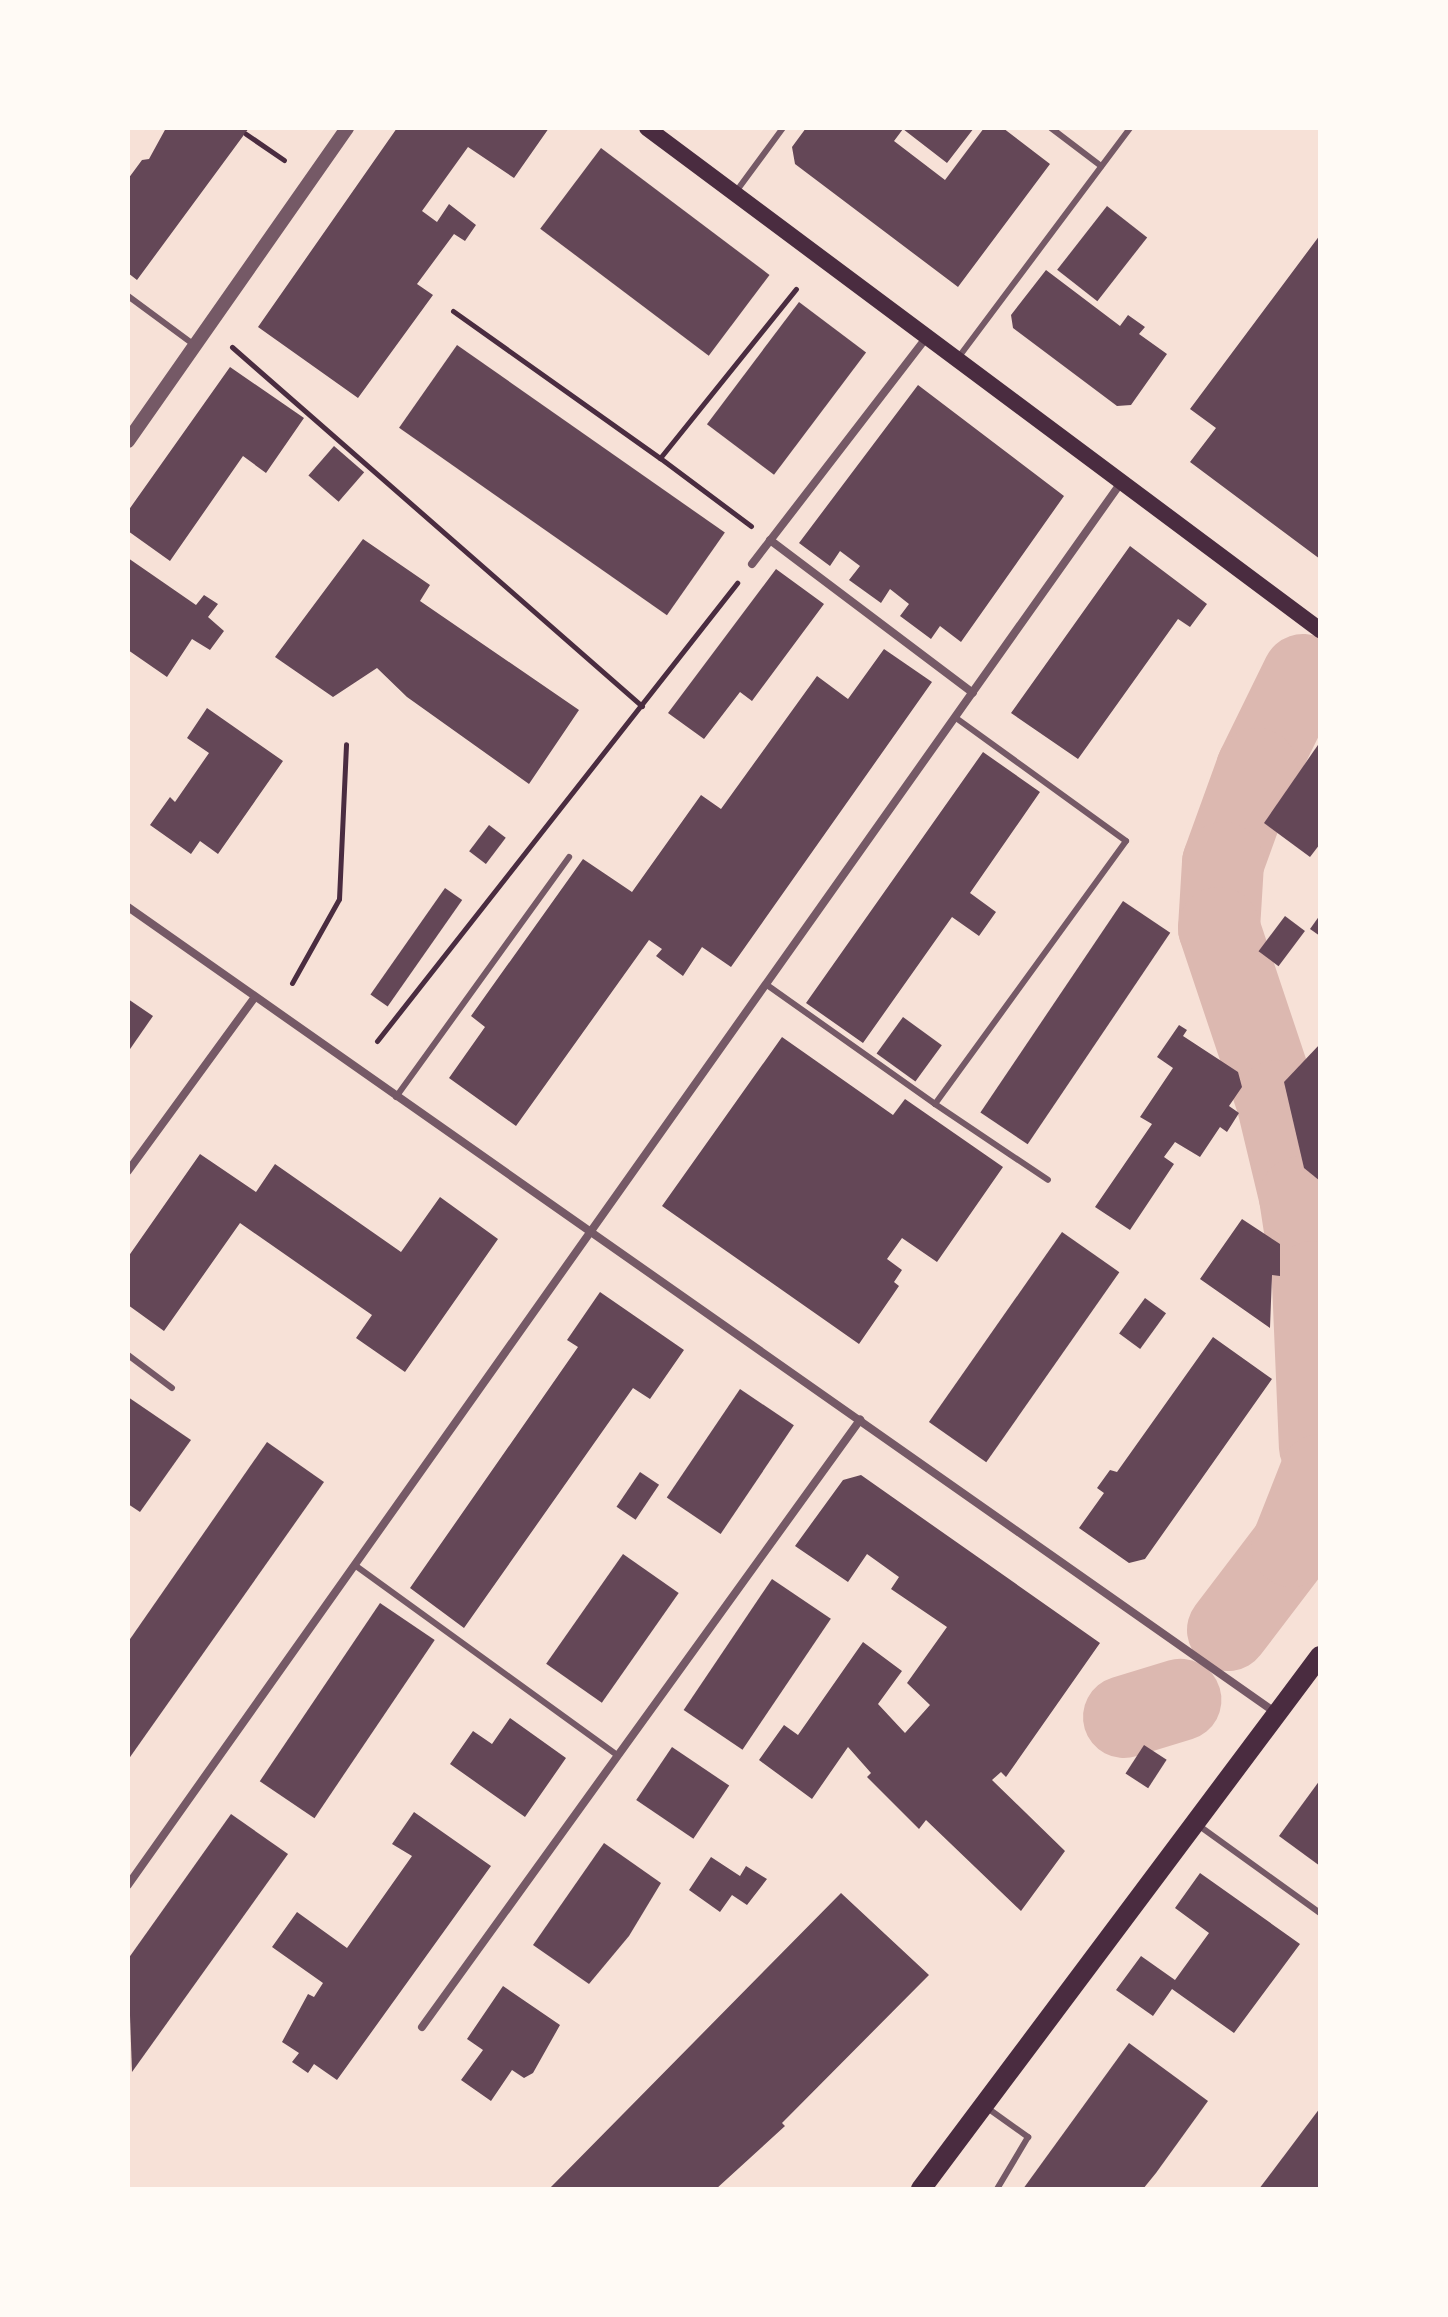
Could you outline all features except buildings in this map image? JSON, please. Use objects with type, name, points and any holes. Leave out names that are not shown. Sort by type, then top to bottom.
[{"type":"main road","points":[[647,128],[1120,484],[1320,630]]},
{"type":"main road","points":[[921,2189],[1192,1821],[1320,1656]]},
{"type":"street","points":[[128,441],[347,128]]},
{"type":"street","points":[[752,564],[927,337]]},
{"type":"street","points":[[128,1885],[591,1236],[1120,484]]},
{"type":"street","points":[[770,540],[973,693]]},
{"type":"street","points":[[128,907],[591,1236],[860,1420],[1276,1713]]},
{"type":"street","points":[[128,1171],[255,997]]},
{"type":"street","points":[[422,2027],[616,1754],[860,1420]]},
{"type":"lane","points":[[734,193],[783,128]]},
{"type":"lane","points":[[1051,128],[1101,166]]},
{"type":"lane","points":[[956,360],[1130,128]]},
{"type":"lane","points":[[128,296],[195,345]]},
{"type":"lane","points":[[935,1104],[1126,841],[956,718]]},
{"type":"lane","points":[[396,1097],[569,857]]},
{"type":"lane","points":[[767,985],[1048,1180]]},
{"type":"lane","points":[[128,1355],[172,1388]]},
{"type":"lane","points":[[356,1566],[616,1754]]},
{"type":"lane","points":[[1192,1821],[1320,1913]]},
{"type":"lane","points":[[983,2105],[1028,2137],[997,2189]]},
{"type":"path","points":[[246,134],[284,160]]},
{"type":"path","points":[[660,458],[796,289]]},
{"type":"path","points":[[453,311],[770,540]]},
{"type":"path","points":[[232,347],[642,706]]},
{"type":"path","points":[[377,1041],[752,564]]},
{"type":"path","points":[[292,983],[339,899],[346,744]]},
{"type":"waterway","points":[[1303,675],[1257,769],[1223,863],[1219,928],[1277,1101],[1300,1197],[1313,1282],[1320,1447]]},
{"type":"waterway","points":[[1228,1630],[1292,1546],[1320,1475]]},
{"type":"waterway","points":[[1124,1717],[1180,1700]]}]
